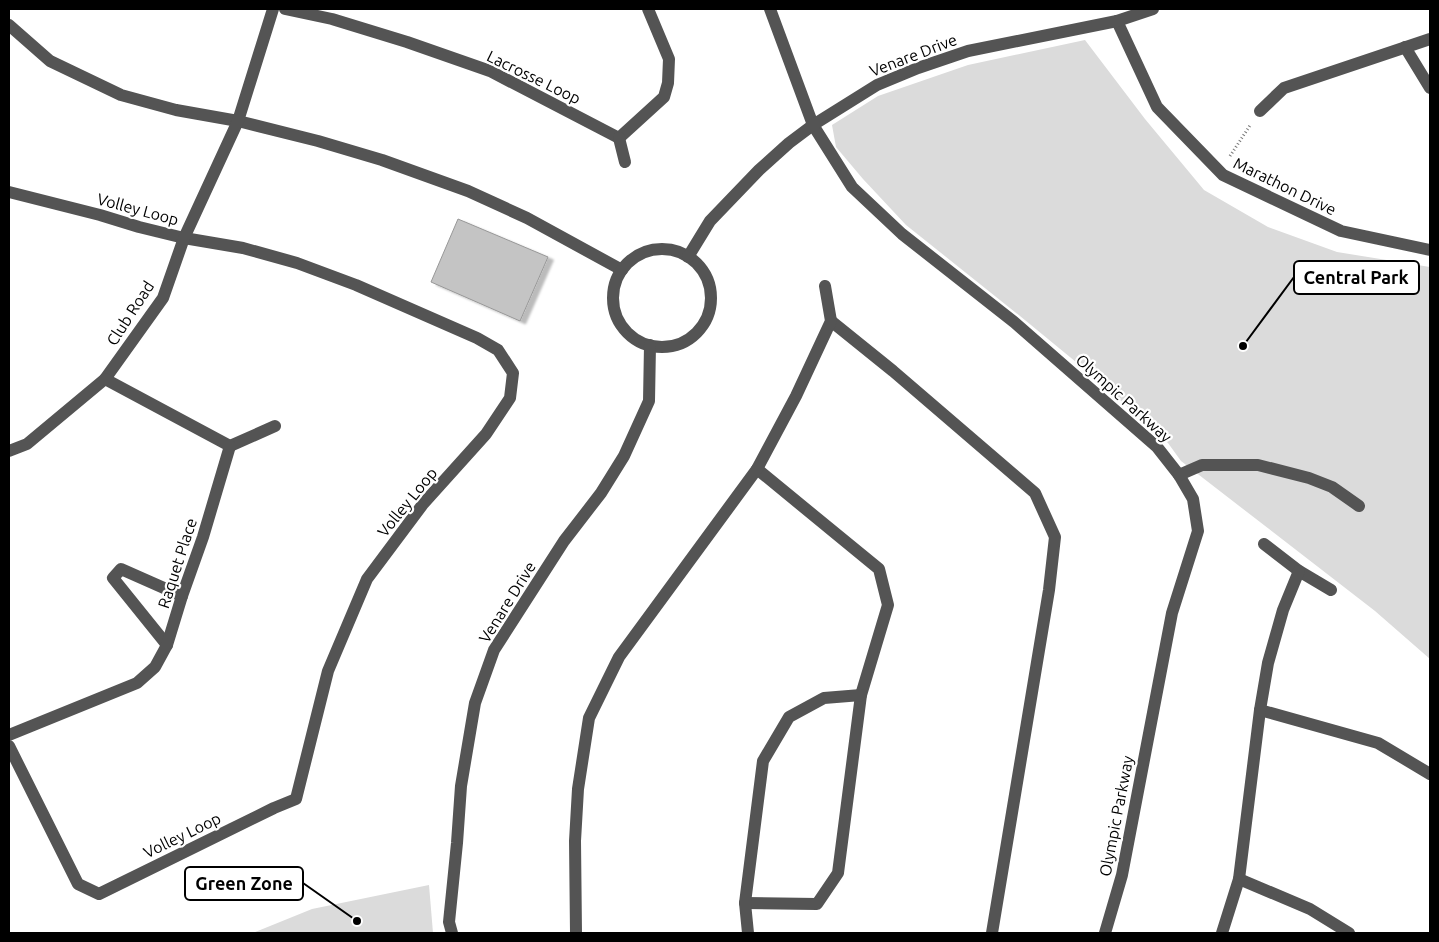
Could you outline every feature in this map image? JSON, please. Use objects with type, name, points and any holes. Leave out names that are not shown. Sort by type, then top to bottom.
[{"type":"street","name":"Club Road","points":[[9,451],[27,444],[106,379],[163,298],[184,238],[238,121],[273,9]]},
{"type":"street","name":"Lacrosse Loop","points":[[285,9],[332,19],[407,42],[490,71],[619,138]]},
{"type":"street","points":[[625,162],[619,138],[664,97],[668,83],[669,59],[648,9]]},
{"type":"street","name":"Olympic Parkway","points":[[770,9],[813,124],[852,187],[902,234],[1014,322],[1157,447],[1194,499],[1198,531],[1172,613],[1122,875],[1105,933]]},
{"type":"street","name":"Venare Drive","points":[[688,257],[710,221],[759,170],[813,124],[877,85],[918,68],[968,52],[1117,20],[1153,9]]},
{"type":"street","name":"Marathon Drive","points":[[1117,20],[1157,107],[1223,175],[1341,231],[1430,250]]},
{"type":"street","points":[[9,25],[50,61],[121,95],[176,110],[238,121],[373,157],[468,191],[527,218],[622,270]]},
{"type":"street","points":[[1260,112],[1284,88],[1430,39]]},
{"type":"street","points":[[1405,47],[1430,88]]},
{"type":"street","name":"Volley Loop","points":[[9,192],[184,238],[243,248],[297,263],[356,285],[477,338],[498,350],[513,373],[510,398],[486,434],[423,504],[367,579],[328,672],[296,799],[99,894],[78,884],[9,746]]},
{"type":"street","points":[[660,249],[674,251],[688,257],[700,267],[708,280],[711,295],[710,310],[704,324],[694,336],[680,344],[665,347],[650,346],[635,339],[624,329],[616,315],[613,300],[615,284],[622,270],[632,259],[645,252],[660,249]]},
{"type":"street","points":[[576,933],[575,841],[578,790],[589,718],[619,657],[758,469],[796,396],[831,321],[825,286]]},
{"type":"street","points":[[831,321],[894,371],[1035,493],[1056,537],[1049,590],[992,933]]},
{"type":"street","name":"Venare Drive","points":[[452,933],[449,922],[461,786],[475,704],[494,650],[564,541],[624,456],[649,402],[650,346]]},
{"type":"street","points":[[106,379],[230,446],[275,426]]},
{"type":"street","name":"Raquet Place","points":[[9,735],[136,683],[155,667],[167,645],[203,537],[230,446]]},
{"type":"street","points":[[1179,476],[1202,465],[1258,465],[1309,478],[1332,488],[1359,506]]},
{"type":"street","points":[[745,902],[817,904],[838,873],[861,695],[888,605],[879,569],[758,469]]},
{"type":"street","points":[[1264,544],[1299,571],[1331,590]]},
{"type":"street","points":[[167,645],[113,578],[121,569],[182,596]]},
{"type":"street","points":[[1222,933],[1239,879],[1260,710],[1268,664],[1283,610],[1299,571]]},
{"type":"street","points":[[748,933],[745,902],[763,761],[789,717],[824,698],[861,695]]},
{"type":"street","points":[[1260,710],[1378,743],[1430,774]]},
{"type":"street","points":[[1239,879],[1310,909],[1349,933]]},
{"type":"path","points":[[1219,171],[1260,112]]},
{"type":"shaded area","points":[[1085,40],[1145,119],[1204,190],[1268,227],[1337,252],[1430,267],[1430,659],[1375,611],[1181,461],[1168,443],[1093,376],[906,225],[836,147],[832,125],[878,96],[968,65]]},
{"type":"shaded area","points":[[429,885],[433,933],[253,933],[312,909]]},
{"type":"building","points":[[458,219],[548,257],[520,321],[431,282]]},
{"type":"place","name":"Central Park","points":[[1243,346]]},
{"type":"place","name":"Green Zone","points":[[357,921]]}]
